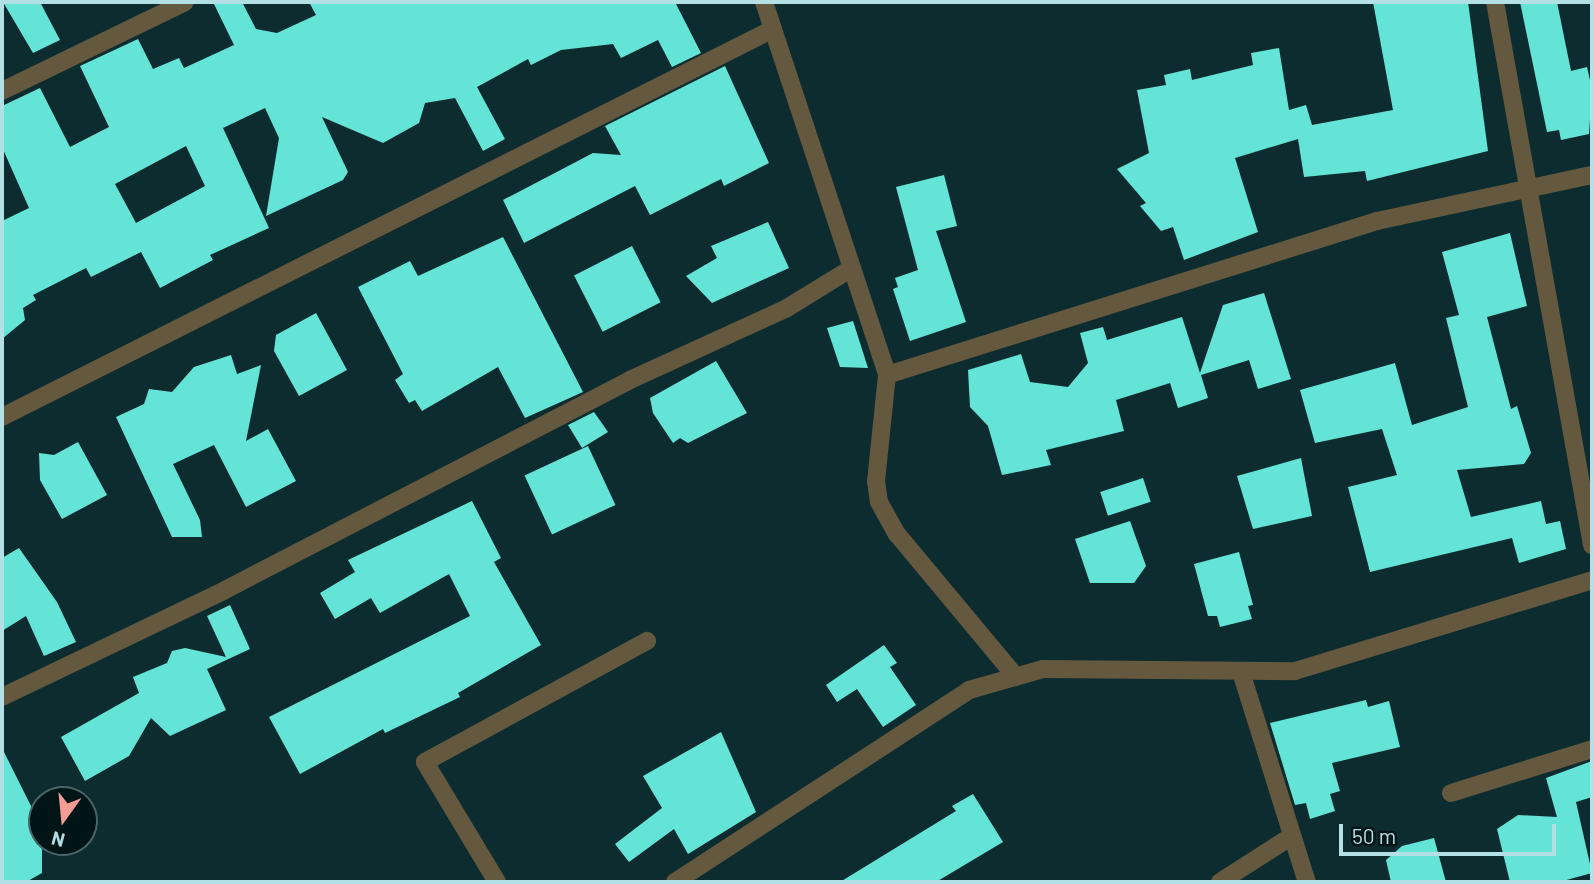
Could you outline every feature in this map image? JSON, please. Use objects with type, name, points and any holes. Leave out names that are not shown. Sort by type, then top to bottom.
[{"type":"street","points":[[2,91],[185,2]]},
{"type":"street","points":[[764,2],[887,375],[876,481],[879,502],[897,534],[1016,677]]},
{"type":"street","points":[[1495,2],[1592,545]]},
{"type":"street","points":[[2,417],[773,29]]},
{"type":"street","points":[[887,375],[1377,221],[1529,185],[1592,174]]},
{"type":"street","points":[[2,698],[225,590],[630,380],[787,308],[852,268]]},
{"type":"street","points":[[675,882],[969,690],[1043,669],[1295,671],[1592,580]]},
{"type":"street","points":[[497,882],[425,762],[647,641]]},
{"type":"street","points":[[1241,672],[1307,882]]},
{"type":"street","points":[[1451,793],[1592,749]]},
{"type":"street","points":[[1220,882],[1292,836]]},
{"type":"building","points":[[3,2],[40,2],[60,40],[33,53]]},
{"type":"building","points":[[213,2],[242,2],[256,29],[277,33],[316,15],[309,2],[675,2],[701,53],[672,67],[658,40],[621,58],[613,44],[561,50],[531,65],[528,59],[477,87],[505,139],[483,151],[455,98],[425,103],[419,123],[383,143],[322,117],[348,172],[343,180],[266,216],[279,138],[265,108],[223,128],[269,228],[210,255],[213,260],[160,288],[141,252],[91,277],[86,268],[33,295],[36,300],[23,308],[25,320],[2,339],[2,221],[29,208],[2,147],[2,106],[40,88],[70,147],[109,127],[80,66],[138,39],[153,69],[179,58],[184,68],[234,45]],"holes":[[[186,146],[205,186],[136,223],[115,184]]]},
{"type":"building","points":[[1373,2],[1468,2],[1488,151],[1367,181],[1365,171],[1304,177],[1298,139],[1235,158],[1258,232],[1184,260],[1173,227],[1161,231],[1140,206],[1146,203],[1117,169],[1149,153],[1137,90],[1166,85],[1164,75],[1190,69],[1192,80],[1253,65],[1251,53],[1279,48],[1289,110],[1306,105],[1312,125],[1393,110]]},
{"type":"building","points":[[1520,2],[1557,2],[1571,71],[1587,67],[1592,89],[1589,134],[1561,140],[1559,130],[1547,132]]},
{"type":"building","points":[[725,66],[769,163],[724,186],[721,179],[650,215],[635,186],[524,243],[503,200],[593,153],[621,155],[605,126]]},
{"type":"building","points":[[944,175],[957,226],[936,231],[966,322],[910,341],[893,289],[898,287],[895,278],[918,270],[896,187]]},
{"type":"building","points":[[768,222],[789,268],[712,303],[686,276],[717,258],[711,246]]},
{"type":"building","points":[[1510,233],[1527,306],[1487,317],[1511,409],[1517,406],[1531,453],[1524,464],[1457,470],[1471,517],[1541,501],[1546,524],[1560,521],[1566,549],[1519,563],[1512,538],[1370,572],[1348,487],[1397,475],[1382,429],[1315,443],[1300,390],[1395,363],[1412,425],[1468,407],[1446,318],[1459,315],[1442,252]]},
{"type":"building","points":[[503,237],[583,392],[525,418],[498,367],[422,411],[415,400],[409,403],[395,380],[403,374],[358,287],[410,261],[418,276]]},
{"type":"building","points":[[632,246],[661,302],[603,332],[574,276]]},
{"type":"building","points":[[1264,293],[1291,379],[1258,389],[1249,360],[1201,375],[1208,398],[1178,408],[1170,383],[1116,400],[1124,431],[1046,450],[1051,465],[1002,475],[988,426],[970,407],[968,370],[1021,354],[1030,382],[1068,387],[1088,363],[1080,333],[1103,327],[1107,340],[1182,317],[1200,373],[1223,305]]},
{"type":"building","points":[[316,313],[347,370],[299,396],[274,351],[276,335]]},
{"type":"building","points":[[853,321],[868,368],[840,367],[827,328]]},
{"type":"building","points":[[231,355],[237,374],[261,365],[246,441],[268,429],[296,481],[246,507],[214,445],[173,464],[200,520],[202,537],[172,537],[116,417],[144,404],[149,389],[172,392],[194,367]]},
{"type":"building","points":[[716,361],[747,413],[688,443],[680,438],[673,443],[653,413],[650,398]]},
{"type":"building","points":[[594,412],[608,432],[582,448],[568,425]]},
{"type":"building","points":[[78,442],[107,495],[62,519],[40,480],[39,453],[54,455]]},
{"type":"building","points":[[588,446],[615,505],[552,534],[525,476]]},
{"type":"building","points":[[1301,458],[1312,516],[1253,529],[1237,476]]},
{"type":"building","points":[[1143,478],[1151,502],[1108,516],[1100,492]]},
{"type":"building","points":[[472,501],[501,558],[494,562],[541,645],[458,693],[460,697],[385,733],[383,729],[300,774],[269,717],[470,616],[449,574],[380,613],[371,598],[335,619],[320,593],[355,572],[348,560]]},
{"type":"building","points":[[1130,521],[1146,566],[1134,583],[1090,583],[1075,539]]},
{"type":"building","points":[[19,548],[57,602],[76,642],[44,656],[26,616],[2,631],[2,558]]},
{"type":"building","points":[[1239,552],[1253,605],[1248,606],[1252,619],[1220,627],[1217,616],[1208,616],[1194,564]]},
{"type":"building","points":[[230,605],[250,649],[207,669],[226,710],[170,736],[151,718],[129,756],[85,781],[61,737],[139,693],[133,677],[167,663],[172,651],[185,648],[226,657],[207,616]]},
{"type":"building","points":[[884,645],[897,663],[890,667],[916,705],[883,727],[857,689],[837,702],[826,685]]},
{"type":"building","points":[[1366,700],[1368,707],[1389,701],[1400,747],[1332,763],[1340,791],[1330,794],[1335,811],[1310,819],[1306,803],[1295,805],[1270,723]]},
{"type":"building","points":[[721,732],[756,812],[688,854],[674,829],[629,862],[615,844],[662,808],[643,776]]},
{"type":"building","points":[[2,748],[28,800],[28,856],[42,856],[42,873],[26,882],[2,882]]},
{"type":"building","points":[[1592,761],[1592,797],[1576,802],[1592,873],[1559,882],[1510,882],[1497,829],[1518,815],[1557,817],[1546,778]]},
{"type":"building","points":[[973,794],[1003,842],[936,882],[840,882],[956,811],[952,806]]},
{"type":"building","points":[[1434,838],[1446,882],[1391,882],[1386,860],[1402,846]]}]
